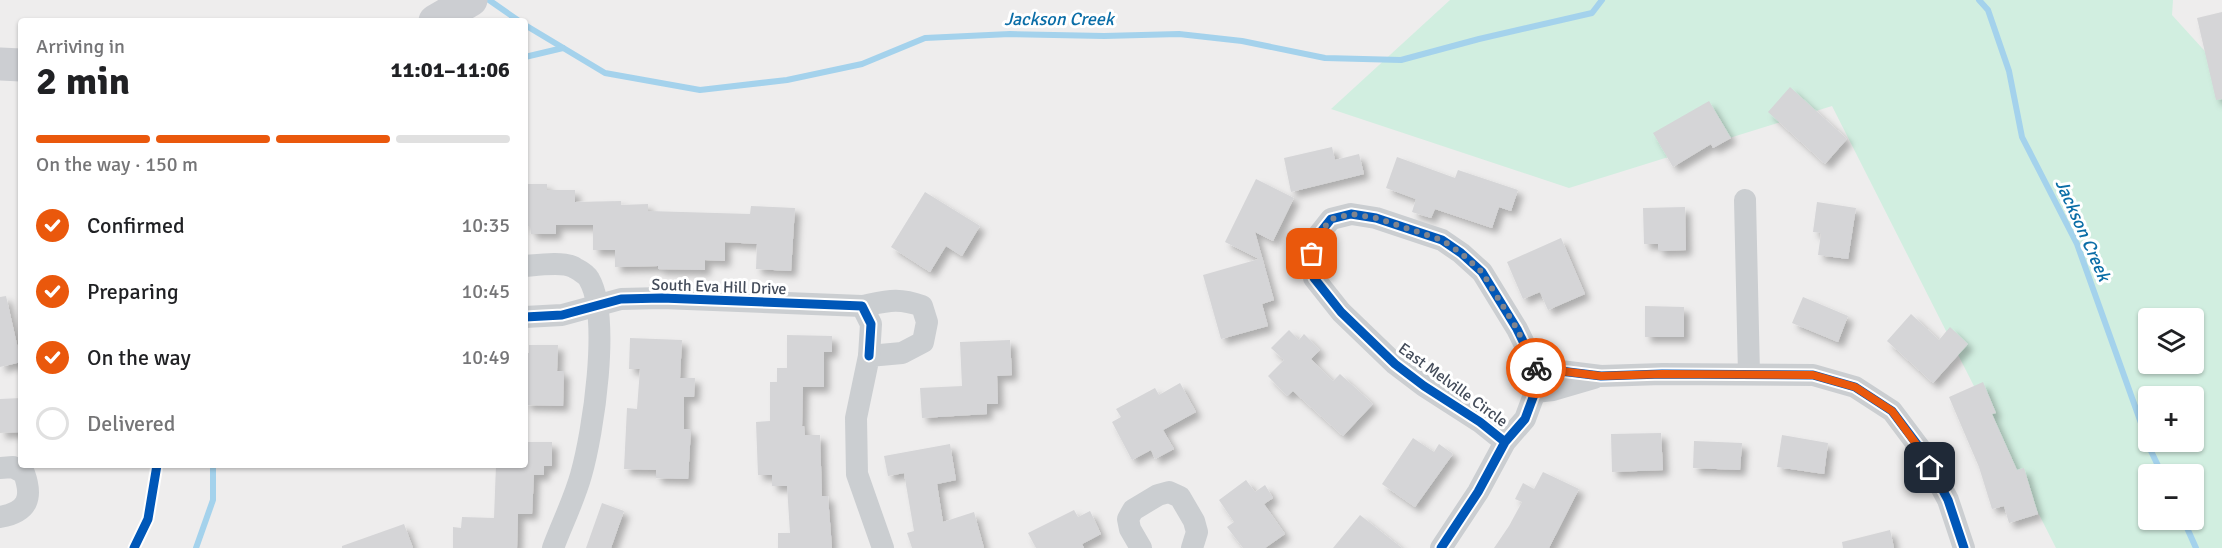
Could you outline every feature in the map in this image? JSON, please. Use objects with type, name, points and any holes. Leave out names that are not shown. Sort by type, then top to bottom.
[{"type":"main road","points":[[0,64],[18,65]]},
{"type":"street","points":[[1745,200],[1749,374]]},
{"type":"street","name":"East Melville Circle","points":[[1441,548],[1478,492],[1505,442],[1525,419],[1535,392],[1536,368],[1517,329],[1482,272],[1461,253],[1442,240],[1376,218],[1352,214],[1331,219],[1316,238],[1312,254],[1314,278],[1341,312],[1395,364],[1424,386],[1480,422],[1505,442]]},
{"type":"street","points":[[528,266],[548,264],[573,266],[589,279],[597,306],[599,353],[596,408],[581,476],[553,548]]},
{"type":"street","name":"South Eva Hill Drive","points":[[528,317],[562,315],[621,299],[662,298],[862,306],[891,300],[906,300],[922,306],[927,322],[924,342],[902,353],[869,356]]},
{"type":"street","points":[[862,306],[871,324],[869,356],[856,418],[858,474],[883,548]]},
{"type":"street","points":[[1536,368],[1601,376],[1813,375],[1855,387],[1892,411],[1922,452],[1948,500],[1964,548]]},
{"type":"street","points":[[1535,392],[1553,390],[1601,376]]},
{"type":"street","points":[[0,468],[13,467],[24,473],[30,489],[25,506],[12,515],[0,517]]},
{"type":"street","points":[[1141,548],[1130,529],[1128,519],[1132,510],[1158,495],[1169,492],[1180,496],[1194,521],[1197,532],[1192,548]]},
{"type":"green space","points":[[1450,0],[2173,0],[2172,15],[2222,70],[2222,548],[2056,548],[1832,106],[1569,188],[1331,109]]},
{"type":"building","points":[[2222,12],[2222,99],[2216,100],[2197,18]]},
{"type":"building","points":[[1790,87],[1847,139],[1825,164],[1768,112]]},
{"type":"building","points":[[1709,101],[1731,138],[1713,148],[1711,144],[1673,167],[1653,133]]},
{"type":"building","points":[[1332,147],[1335,160],[1359,154],[1364,174],[1291,192],[1284,158]]},
{"type":"building","points":[[1397,157],[1455,178],[1458,170],[1518,190],[1511,211],[1499,207],[1492,228],[1435,209],[1431,218],[1412,212],[1416,199],[1386,188]]},
{"type":"building","points":[[1256,179],[1294,198],[1273,241],[1255,232],[1274,300],[1262,304],[1268,326],[1221,339],[1203,275],[1259,259],[1225,242]]},
{"type":"building","points":[[528,184],[547,184],[547,190],[575,190],[575,202],[621,201],[621,205],[648,204],[648,211],[750,214],[751,206],[795,208],[791,271],[756,269],[757,244],[725,242],[725,261],[705,260],[705,270],[658,269],[658,266],[615,267],[615,250],[593,250],[593,225],[556,225],[556,234],[531,234],[530,226],[528,226]]},
{"type":"building","points":[[925,192],[980,226],[962,256],[946,246],[930,272],[891,247]]},
{"type":"building","points":[[1817,202],[1856,208],[1848,259],[1818,255],[1821,233],[1813,232]]},
{"type":"building","points":[[1685,207],[1686,250],[1658,251],[1658,244],[1644,244],[1643,208]]},
{"type":"building","points":[[1561,238],[1585,294],[1548,310],[1540,292],[1523,299],[1507,262]]},
{"type":"building","points":[[6,296],[18,349],[18,363],[0,367],[0,297]]},
{"type":"building","points":[[1803,297],[1848,316],[1838,342],[1792,323]]},
{"type":"building","points":[[1645,306],[1684,307],[1684,337],[1645,337]]},
{"type":"building","points":[[1911,314],[1939,340],[1950,327],[1968,344],[1933,383],[1887,341]]},
{"type":"building","points":[[1289,330],[1299,340],[1304,334],[1320,350],[1311,359],[1333,381],[1340,374],[1373,404],[1343,436],[1293,391],[1287,396],[1268,376],[1284,360],[1271,348]]},
{"type":"building","points":[[787,335],[832,336],[832,352],[824,352],[824,387],[803,387],[802,426],[804,426],[805,435],[820,435],[822,496],[828,496],[832,548],[778,548],[778,533],[790,533],[787,486],[772,486],[772,475],[758,475],[756,422],[770,421],[770,382],[777,382],[777,368],[787,368]]},
{"type":"building","points":[[630,338],[682,340],[680,378],[695,378],[694,397],[684,397],[684,429],[691,429],[688,479],[656,478],[656,470],[624,469],[627,408],[637,409],[640,369],[629,369]]},
{"type":"building","points":[[1010,340],[1012,375],[997,376],[998,404],[987,404],[987,414],[922,418],[920,388],[962,386],[960,342]]},
{"type":"building","points":[[529,345],[558,345],[557,371],[564,371],[563,406],[528,405]]},
{"type":"building","points":[[1983,382],[1996,413],[1992,414],[2017,470],[2024,468],[2038,514],[2009,523],[2004,506],[1992,509],[1979,467],[1949,397]]},
{"type":"building","points":[[1180,383],[1196,412],[1163,430],[1174,449],[1155,459],[1151,450],[1132,460],[1112,422],[1121,417],[1116,409],[1155,388],[1159,395]]},
{"type":"building","points":[[18,398],[18,432],[0,433],[0,399]]},
{"type":"building","points":[[1661,433],[1663,470],[1612,472],[1611,434]]},
{"type":"building","points":[[1782,435],[1828,443],[1824,474],[1777,467]]},
{"type":"building","points":[[1413,438],[1434,452],[1439,444],[1453,454],[1415,507],[1382,484]]},
{"type":"building","points":[[1694,441],[1742,443],[1740,470],[1693,468]]},
{"type":"building","points":[[528,442],[552,442],[552,466],[544,466],[544,475],[534,475],[532,514],[518,514],[517,548],[453,548],[453,527],[461,528],[462,517],[494,518],[496,468],[528,468]]},
{"type":"building","points":[[950,444],[956,480],[937,484],[943,522],[974,512],[984,548],[912,548],[907,533],[914,531],[904,473],[888,476],[884,456]]},
{"type":"building","points":[[1543,472],[1579,489],[1549,548],[1494,548],[1522,502],[1515,499],[1523,483],[1534,489]]},
{"type":"building","points":[[1246,480],[1255,492],[1265,485],[1273,498],[1264,504],[1285,534],[1265,548],[1243,548],[1227,527],[1234,522],[1219,500]]},
{"type":"building","points":[[602,503],[624,511],[611,548],[586,548]]},
{"type":"building","points":[[1074,510],[1078,517],[1090,511],[1101,534],[1082,544],[1084,548],[1036,548],[1028,533]]},
{"type":"building","points":[[1360,515],[1402,548],[1333,548]]},
{"type":"building","points":[[404,524],[413,548],[342,548],[342,546]]},
{"type":"building","points":[[1890,530],[1894,548],[1843,548],[1842,542]]},
{"type":"waterway","name":"Jackson Creek","points":[[489,0],[515,18]]},
{"type":"waterway","name":"Jackson Creek","points":[[528,27],[605,73],[700,90],[787,80],[862,64],[925,38],[1010,34],[1104,36],[1179,34],[1242,41],[1325,58],[1401,60],[1592,13],[1602,0]]},
{"type":"waterway","name":"Jackson Creek","points":[[1979,0],[1988,10],[2009,71],[2022,137],[2077,244],[2157,464]]},
{"type":"waterway","points":[[528,56],[563,48]]},
{"type":"waterway","points":[[196,548],[213,500],[213,468]]},
{"type":"waterway","name":"Jackson Creek","points":[[2188,530],[2196,548]]},
{"type":"cycle path","points":[[1441,548],[1478,492],[1505,442],[1525,419],[1535,392],[1536,368],[1517,329],[1482,272],[1461,253],[1442,240],[1376,218],[1351,214],[1331,219],[1316,238],[1312,254],[1314,278],[1341,312],[1395,364],[1424,386],[1480,422],[1505,442]]},
{"type":"cycle path","points":[[528,317],[562,315],[621,299],[662,298],[862,306],[871,324],[869,356]]},
{"type":"cycle path","points":[[1536,368],[1601,376],[1813,375],[1855,387],[1892,411],[1922,451],[1948,500],[1964,548]]},
{"type":"cycle path","points":[[134,548],[148,519],[156,468]]},
{"type":"way so far","points":[[1312,254],[1316,238],[1331,219],[1352,214],[1376,218],[1442,240],[1482,272],[1517,329],[1536,368]]},
{"type":"route","points":[[1536,368],[1601,376],[1813,375],[1855,387],[1892,411],[1922,452],[1930,468]]}]
